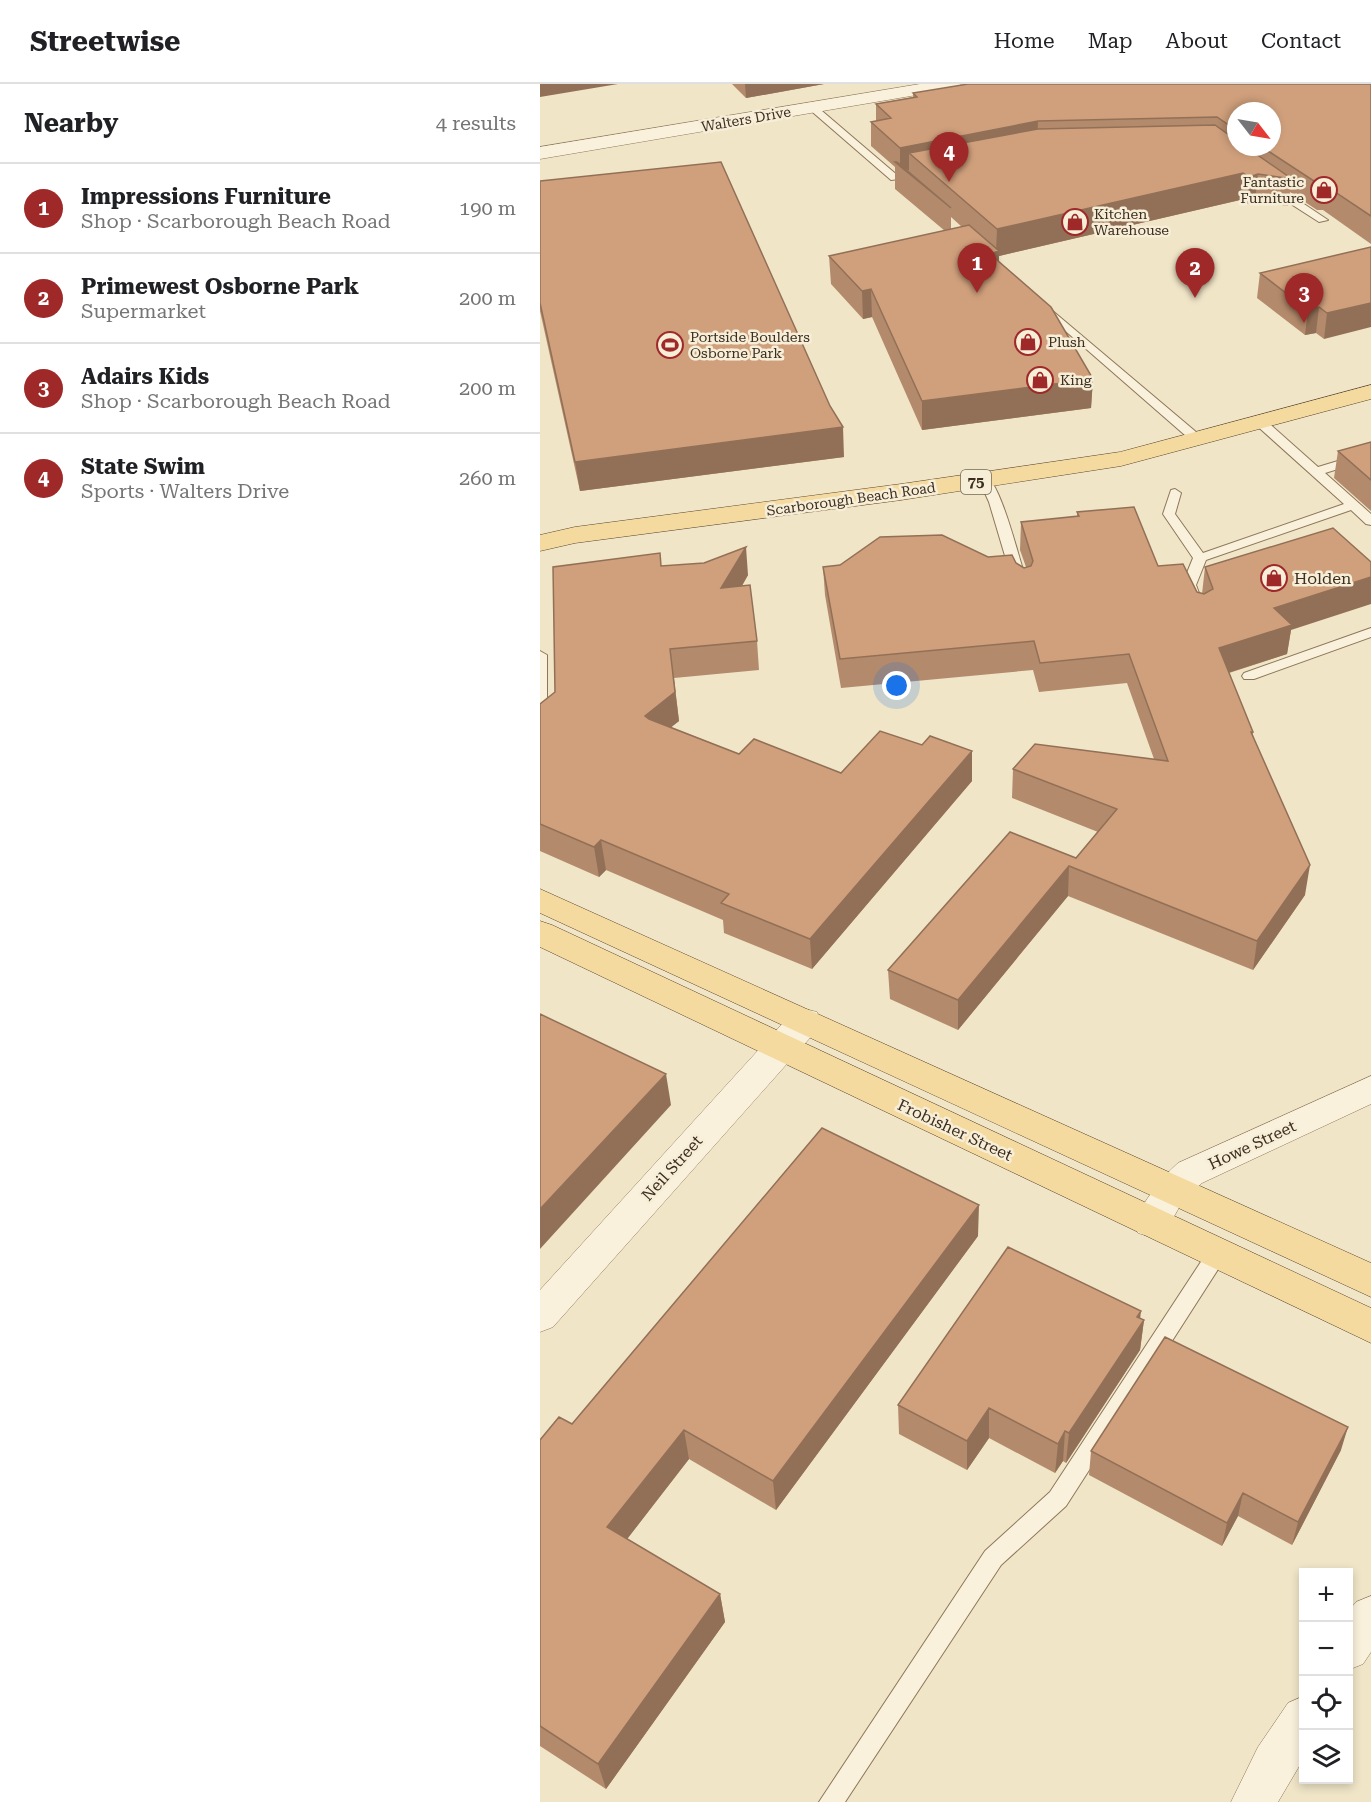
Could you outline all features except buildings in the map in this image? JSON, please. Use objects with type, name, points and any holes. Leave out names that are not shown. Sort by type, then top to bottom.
[{"type":"main road","name":"Scarborough Beach Road","points":[[540,543],[574,535],[985,480],[1121,459],[1371,392]]},
{"type":"main road","name":"Scarborough Beach Road","points":[[540,536],[574,535]]},
{"type":"main road","points":[[540,900],[1371,1281]]},
{"type":"main road","name":"Frobisher Street","points":[[540,933],[1371,1326]]},
{"type":"street","name":"Walters Drive","points":[[540,153],[926,86],[952,84]]},
{"type":"street","name":"Neil Street","points":[[540,1316],[805,1021]]},
{"type":"street","name":"Howe Street","points":[[1151,1223],[1173,1189],[1190,1173],[1371,1089]]},
{"type":"street","points":[[1353,1642],[1371,1616]]},
{"type":"street","points":[[1254,1802],[1299,1726]]},
{"type":"lane","points":[[812,107],[904,186]]},
{"type":"lane","points":[[895,178],[930,171]]},
{"type":"lane","points":[[1261,179],[1323,220]]},
{"type":"lane","points":[[1030,295],[1198,440]]},
{"type":"lane","points":[[1260,423],[1371,521]]},
{"type":"lane","points":[[1316,472],[1371,455]]},
{"type":"lane","points":[[985,480],[995,502],[1023,590]]},
{"type":"lane","points":[[1174,493],[1169,514],[1200,558]]},
{"type":"lane","points":[[1201,617],[1189,585],[1200,558],[1353,505]]},
{"type":"lane","points":[[1249,676],[1371,632]]},
{"type":"lane","points":[[540,655],[541,713]]},
{"type":"lane","points":[[831,1802],[993,1558],[1058,1499],[1217,1254]]},
{"type":"place","name":"State Swim","points":[[949,182]]},
{"type":"place","name":"Fantastic Furniture","points":[[1324,190]]},
{"type":"place","name":"Kitchen Warehouse","points":[[1075,222]]},
{"type":"place","name":"Impressions Furniture","points":[[977,293]]},
{"type":"place","name":"Primewest Osborne Park","points":[[1195,298]]},
{"type":"place","name":"Adairs Kids","points":[[1304,323]]},
{"type":"place","name":"Plush","points":[[1028,342]]},
{"type":"place","name":"Portside Boulders Osborne Park","points":[[670,345]]},
{"type":"place","name":"King","points":[[1040,380]]},
{"type":"place","name":"Holden","points":[[1274,578]]}]
